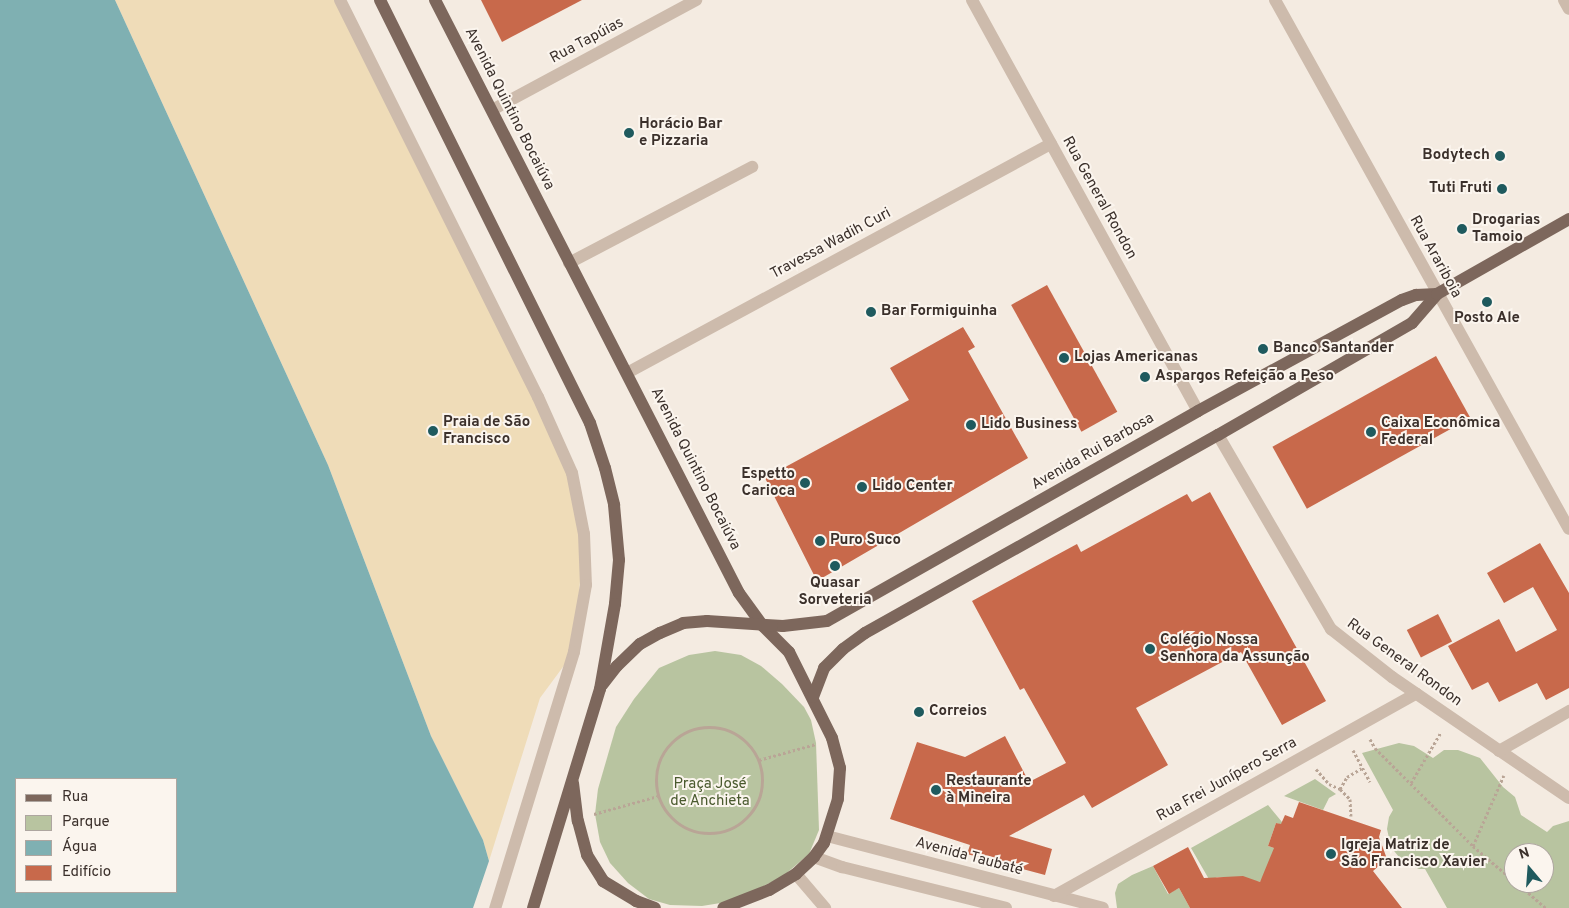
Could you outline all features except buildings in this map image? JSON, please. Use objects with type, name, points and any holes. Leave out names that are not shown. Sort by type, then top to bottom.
[{"type":"main road","points":[[380,0],[590,423],[605,468],[614,505],[619,560],[615,604],[600,689],[533,908]]},
{"type":"main road","name":"Avenida Quintino Bocaiúva","points":[[435,0],[739,593],[763,626],[789,652],[832,738],[840,768],[839,791],[827,836],[814,857],[796,874],[769,890],[723,908]]},
{"type":"main road","name":"Avenida Rui Barbosa","points":[[813,697],[824,668],[843,649],[865,633],[1218,435],[1412,323],[1437,294],[1569,219]]},
{"type":"main road","name":"Avenida Rui Barbosa","points":[[600,689],[617,666],[640,644],[683,623],[707,621],[783,626],[826,621],[1198,411],[1402,300],[1416,295],[1437,294]]},
{"type":"main road","points":[[572,779],[578,821],[587,855],[604,881],[636,901],[655,908]]},
{"type":"street","points":[[340,0],[546,414],[572,473],[584,534],[586,585],[574,652],[495,908]]},
{"type":"street","name":"Rua Tapúias","points":[[492,110],[696,0]]},
{"type":"street","name":"Rua General Rondon","points":[[972,0],[1198,411]]},
{"type":"street","name":"Rua Arariboia","points":[[1275,0],[1569,529]]},
{"type":"street","points":[[1564,0],[1569,9]]},
{"type":"street","name":"Travessa Wadih Curi","points":[[627,373],[1051,144]]},
{"type":"street","points":[[569,263],[752,167]]},
{"type":"street","name":"Rua General Rondon","points":[[1218,435],[1331,629],[1342,640],[1416,694],[1569,798]]},
{"type":"street","name":"Rua Frei Junípero Serra","points":[[1054,896],[1416,694]]},
{"type":"street","points":[[1500,751],[1569,711]]},
{"type":"street","name":"Avenida Taubaté","points":[[827,836],[1103,908]]},
{"type":"street","points":[[814,857],[842,868],[1006,908]]},
{"type":"street","points":[[796,874],[825,908]]},
{"type":"path","points":[[1411,783],[1449,717]]},
{"type":"path","points":[[1361,724],[1375,748],[1473,846],[1504,872]]},
{"type":"path","points":[[717,727],[734,733],[749,744],[759,760],[762,776],[761,793],[754,808],[743,821],[728,830],[712,833],[695,832],[680,824],[667,813],[658,796],[655,780],[658,762],[668,746],[681,734],[699,728],[717,727]]},
{"type":"path","points":[[1344,734],[1370,782]]},
{"type":"path","points":[[759,760],[832,738]]},
{"type":"path","points":[[1305,755],[1329,784],[1340,789],[1350,799],[1351,816]]},
{"type":"path","points":[[1473,846],[1512,759]]},
{"type":"path","points":[[1340,789],[1347,777],[1362,768]]},
{"type":"path","points":[[578,821],[595,814],[658,796]]},
{"type":"path","points":[[1529,893],[1546,908]]},
{"type":"green space","name":"Praça José de Anchieta","points":[[715,651],[741,655],[761,666],[804,707],[811,720],[816,743],[819,830],[809,854],[782,877],[733,901],[702,906],[670,905],[649,899],[628,883],[610,863],[600,842],[595,814],[598,789],[616,727],[634,699],[659,668],[689,655]]},
{"type":"green space","points":[[1399,743],[1414,746],[1433,758],[1444,750],[1458,750],[1480,758],[1503,787],[1515,797],[1521,815],[1547,832],[1553,826],[1569,821],[1569,908],[1447,908],[1425,869],[1419,869],[1402,861],[1391,847],[1387,829],[1389,817],[1393,810],[1362,753]]},
{"type":"green space","points":[[1315,779],[1336,794],[1329,798],[1323,810],[1284,796]]},
{"type":"green space","points":[[1268,805],[1282,822],[1287,824],[1286,826],[1276,823],[1268,846],[1279,850],[1260,882],[1235,877],[1217,877],[1210,881],[1191,848]]},
{"type":"green space","points":[[1153,866],[1168,894],[1179,888],[1190,908],[1117,908],[1115,893],[1118,884],[1132,875]]},
{"type":"sand","name":"Praia de São Francisco","points":[[115,0],[340,0],[572,473],[584,534],[574,652],[540,698],[489,861],[483,840],[431,736],[328,465]]},
{"type":"water","points":[[0,0],[115,0],[328,465],[431,736],[483,840],[489,861],[473,908],[0,908]]},
{"type":"place","name":"Horácio Bar e Pizzaria","points":[[629,133]]},
{"type":"place","name":"Bodytech","points":[[1500,156]]},
{"type":"place","name":"Tuti Fruti","points":[[1502,189]]},
{"type":"place","name":"Drogarias Tamoio","points":[[1462,229]]},
{"type":"place","name":"Posto Ale","points":[[1487,302]]},
{"type":"place","name":"Bar Formiguinha","points":[[871,312]]},
{"type":"place","name":"Banco Santander","points":[[1263,349]]},
{"type":"place","name":"Lojas Americanas","points":[[1064,358]]},
{"type":"place","name":"Aspargos Refeição a Peso","points":[[1145,377]]},
{"type":"place","name":"Lido Business","points":[[971,425]]},
{"type":"place","name":"Praia de São Francisco","points":[[433,431]]},
{"type":"place","name":"Caixa Econômica Federal","points":[[1371,432]]},
{"type":"place","name":"Espetto Carioca","points":[[805,483]]},
{"type":"place","name":"Lido Center","points":[[862,487]]},
{"type":"place","name":"Puro Suco","points":[[820,541]]},
{"type":"place","name":"Quasar Sorveteria","points":[[835,566]]},
{"type":"place","name":"Colégio Nossa Senhora da Assunção","points":[[1150,649]]},
{"type":"place","name":"Correios","points":[[919,712]]},
{"type":"place","name":"Restaurante à Mineira","points":[[936,790]]},
{"type":"place","name":"Igreja Matriz de São Francisco Xavier","points":[[1331,854]]}]
